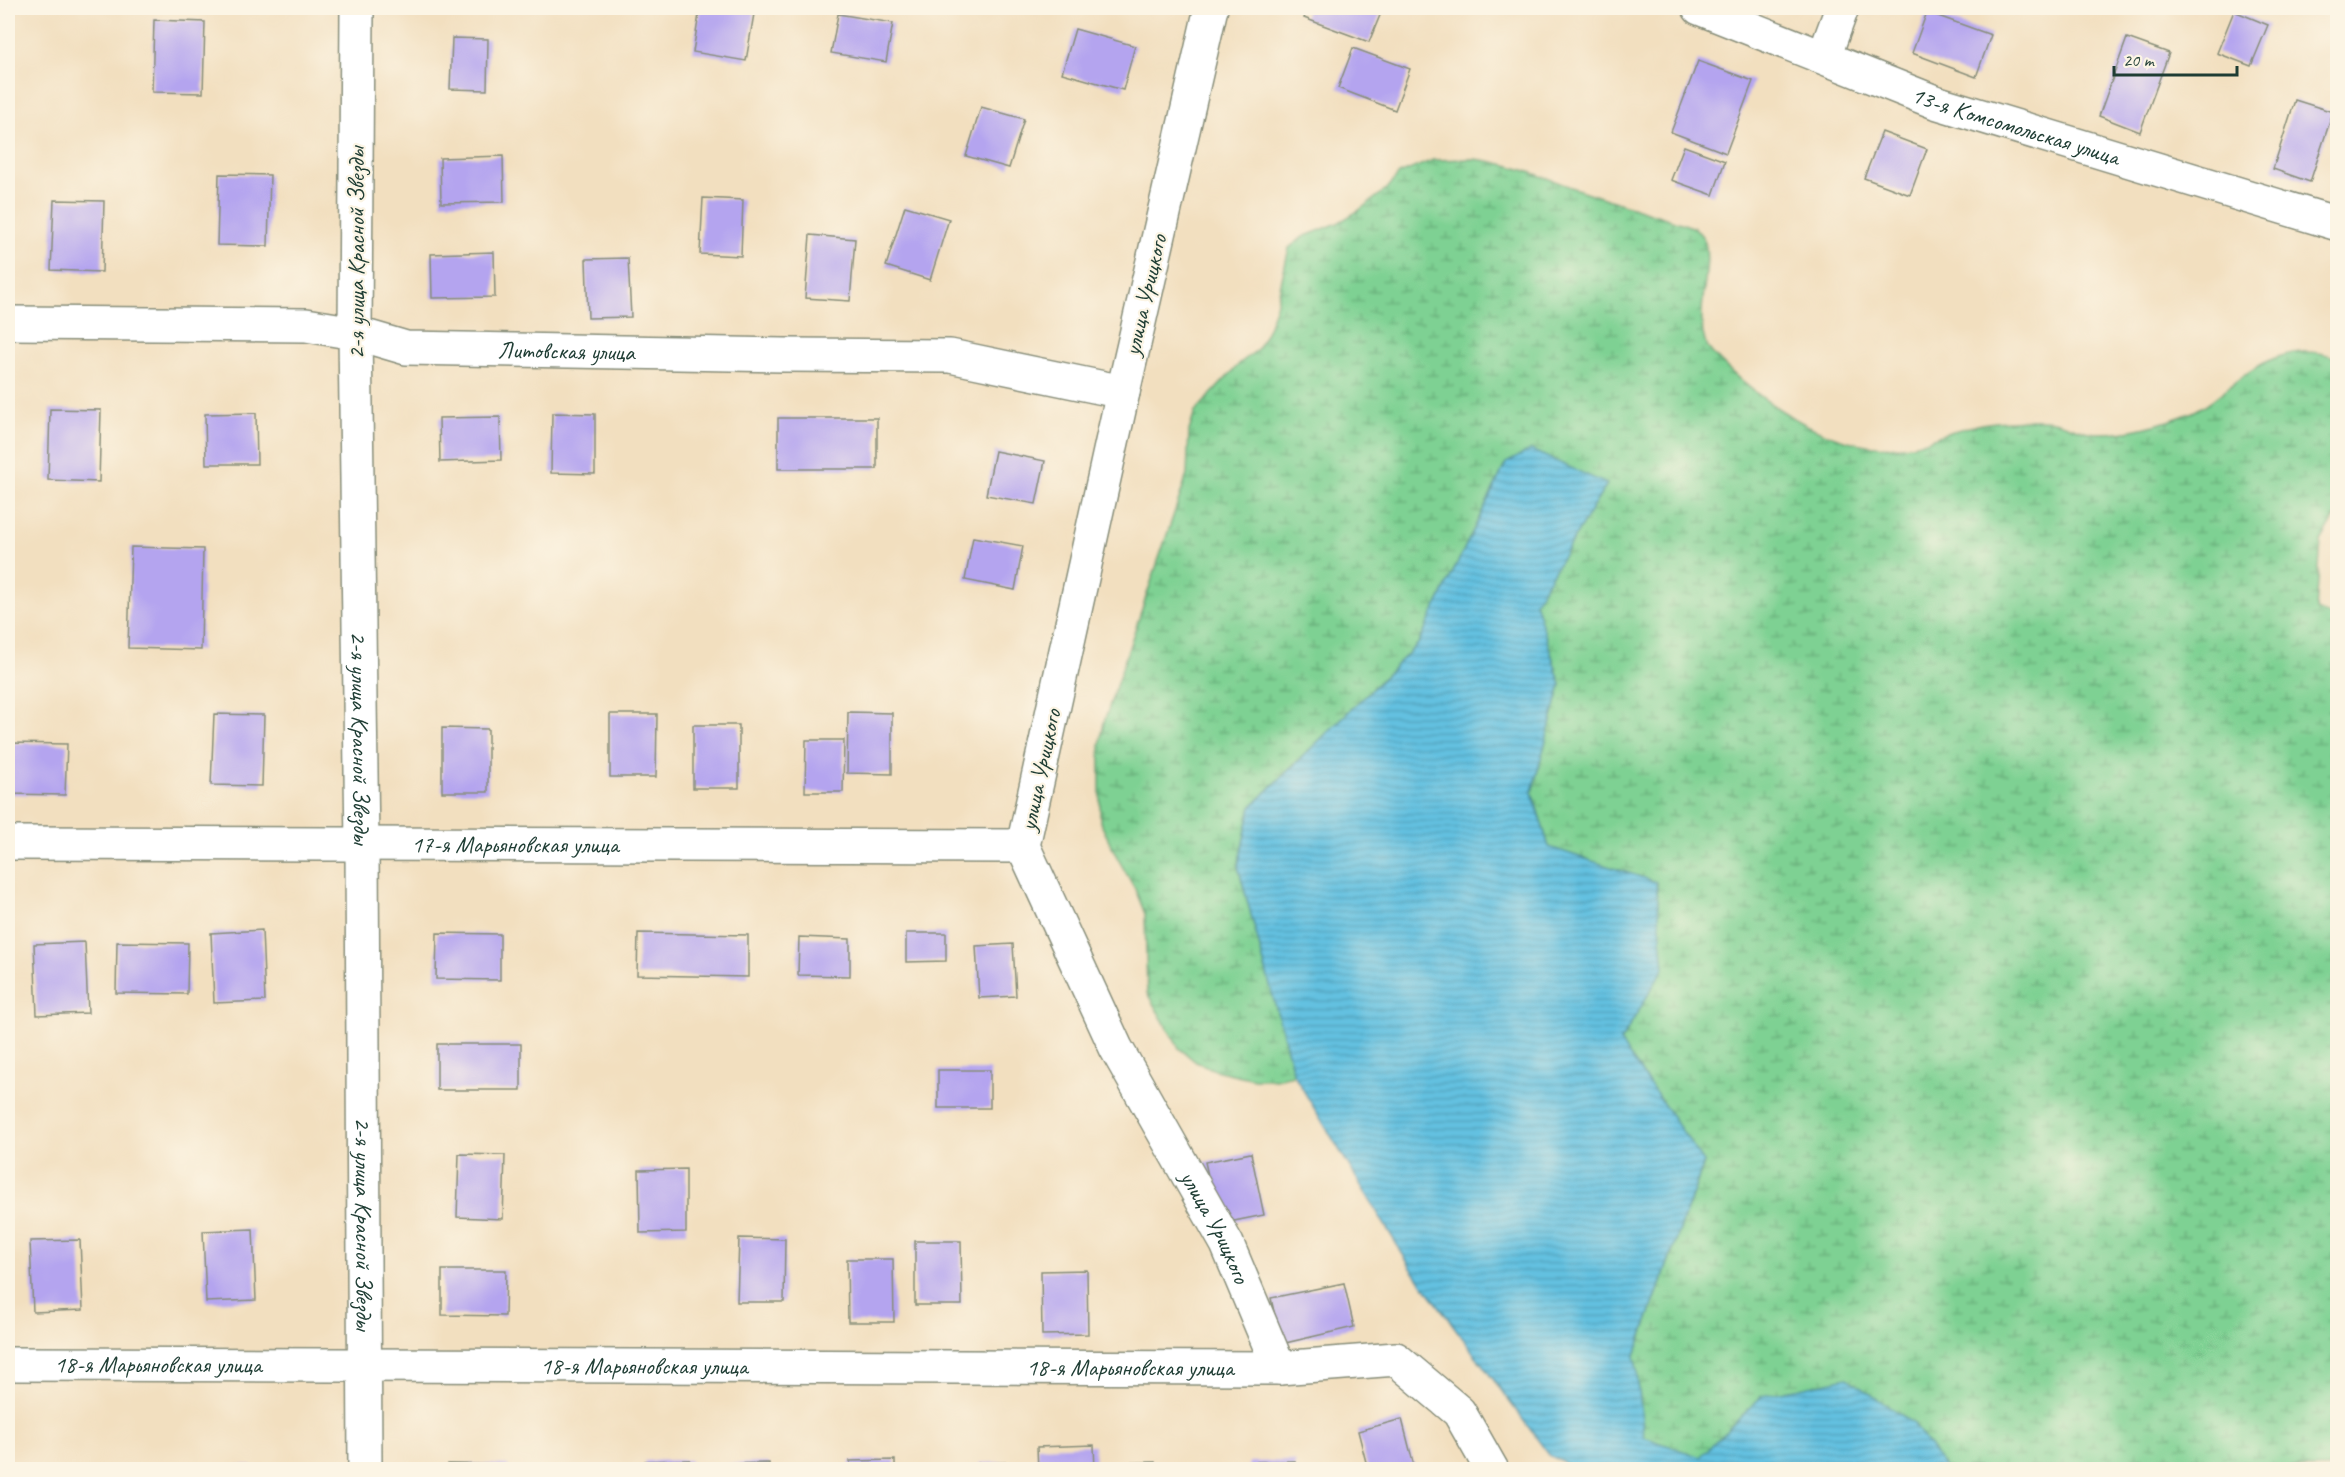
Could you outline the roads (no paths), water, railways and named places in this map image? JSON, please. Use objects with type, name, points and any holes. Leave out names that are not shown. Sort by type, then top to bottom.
[{"type":"street","name":"2-я улица Красной Звезды","points":[[357,8],[355,333],[362,845],[365,1470]]},
{"type":"street","name":"улица Урицкого","points":[[1211,8],[1122,392],[1023,846],[1116,1048],[1227,1244],[1279,1368]]},
{"type":"street","name":"13-я Комсомольская улица","points":[[1699,8],[1935,102],[2337,224]]},
{"type":"street","points":[[1824,57],[1842,8]]},
{"type":"street","name":"Литовская улица","points":[[8,323],[306,325],[355,333],[406,348],[950,356],[1122,392]]},
{"type":"street","name":"17-я Марьяновская улица","points":[[8,843],[1023,846]]},
{"type":"street","points":[[1279,1368],[1396,1359],[1459,1412],[1492,1470]]},
{"type":"street","name":"18-я Марьяновская улица","points":[[8,1364],[1279,1368]]},
{"type":"water","points":[[1531,450],[1607,484],[1535,602],[1561,685],[1532,792],[1549,847],[1656,882],[1664,968],[1620,1042],[1704,1162],[1635,1355],[1644,1437],[1700,1457],[1762,1396],[1847,1378],[1914,1424],[1945,1469],[1578,1470],[1549,1455],[1411,1268],[1294,1075],[1238,866],[1251,807],[1418,644],[1506,463]]}]
